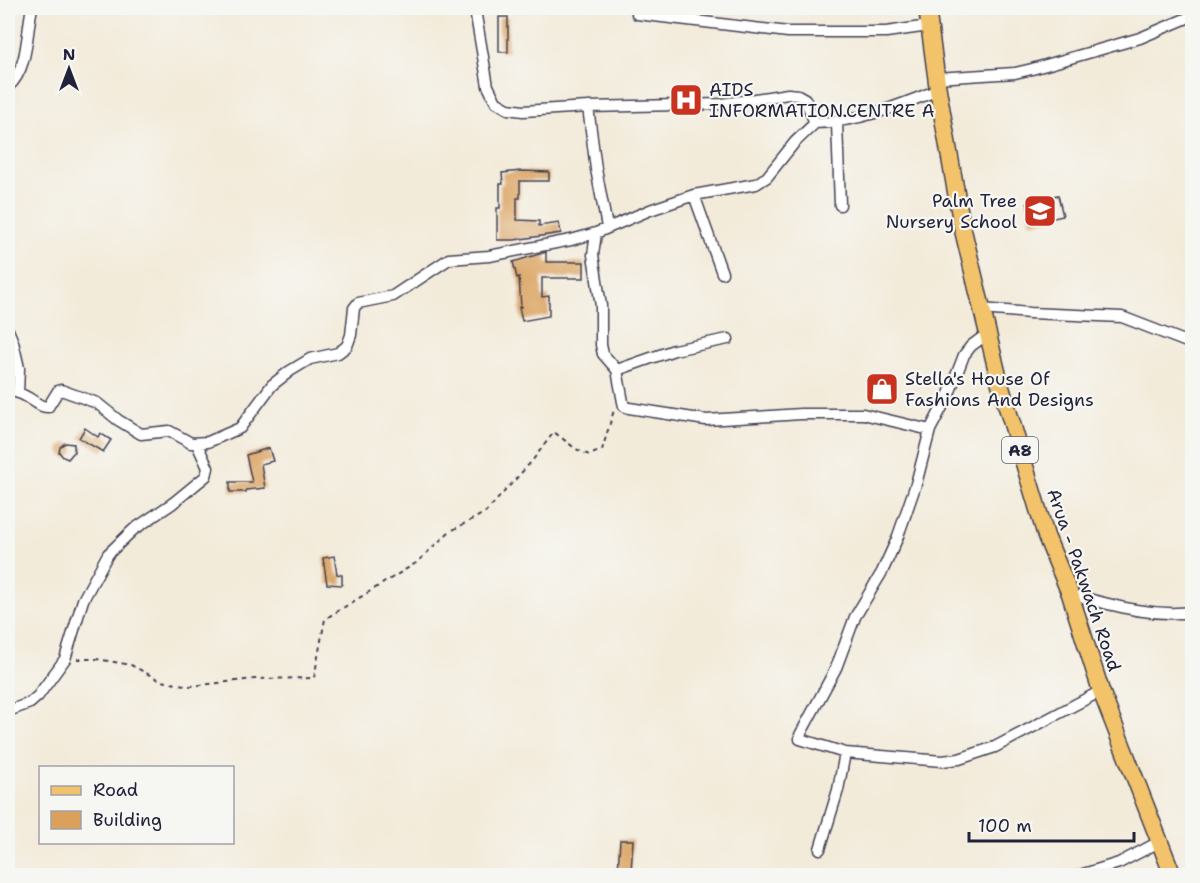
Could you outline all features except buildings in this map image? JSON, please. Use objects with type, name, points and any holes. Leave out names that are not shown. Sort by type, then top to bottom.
[{"type":"main road","name":"Arua - Pakwach Road","points":[[927,8],[937,84],[962,226],[987,334],[1040,515],[1070,594],[1101,691],[1173,876]]},
{"type":"street","points":[[8,87],[17,77],[22,66],[32,8]]},
{"type":"street","points":[[477,8],[476,16],[488,86],[496,102],[508,109],[523,111],[588,107],[722,105],[788,94],[798,95],[805,99],[815,123]]},
{"type":"street","points":[[636,14],[788,32],[886,32],[929,26]]},
{"type":"street","points":[[8,330],[19,368],[18,393],[28,396],[45,408],[61,390],[97,403],[136,432],[146,434],[169,431],[188,442],[197,444],[208,442],[240,428],[272,385],[298,366],[310,359],[338,353],[346,346],[351,335],[354,308],[358,303],[393,296],[449,260],[489,256],[571,240],[596,233],[694,195],[756,184],[762,181],[795,142],[815,123],[837,123],[886,111],[937,84],[1032,69],[1140,38],[1192,16]]},
{"type":"street","points":[[588,107],[607,227]]},
{"type":"street","points":[[837,123],[840,206]]},
{"type":"street","points":[[694,195],[722,273]]},
{"type":"street","points":[[596,233],[593,255],[601,306],[601,345],[603,354],[620,377],[624,406],[706,420],[801,414],[863,414],[930,430]]},
{"type":"street","points":[[981,309],[1030,314],[1122,317],[1192,344]]},
{"type":"street","points":[[987,334],[971,346],[964,356],[949,394],[930,430],[916,484],[897,539],[882,572],[855,616],[836,668],[800,735],[800,739],[845,753],[942,761],[959,759],[995,747],[1101,691]]},
{"type":"street","points":[[617,370],[674,350],[728,339]]},
{"type":"street","points":[[8,711],[30,703],[38,696],[65,659],[83,600],[108,554],[133,530],[173,503],[208,472],[197,444]]},
{"type":"street","points":[[1070,594],[1138,612],[1159,614],[1192,612]]},
{"type":"street","points":[[820,849],[838,790],[845,753]]},
{"type":"street","points":[[1077,876],[1119,863],[1160,842]]},
{"type":"path","points":[[65,659],[98,659],[131,665],[161,681],[191,686],[255,679],[314,678],[325,619],[416,563],[448,532],[486,512],[532,461],[554,432],[576,449],[589,455],[602,450],[615,408],[623,402]]},
{"type":"place","name":"AIDS INFORMATION.CENTRE A","points":[[686,100]]},
{"type":"place","name":"Palm Tree Nursery School","points":[[1040,211]]},
{"type":"place","name":"Stella's House Of Fashions And Designs","points":[[882,389]]}]
